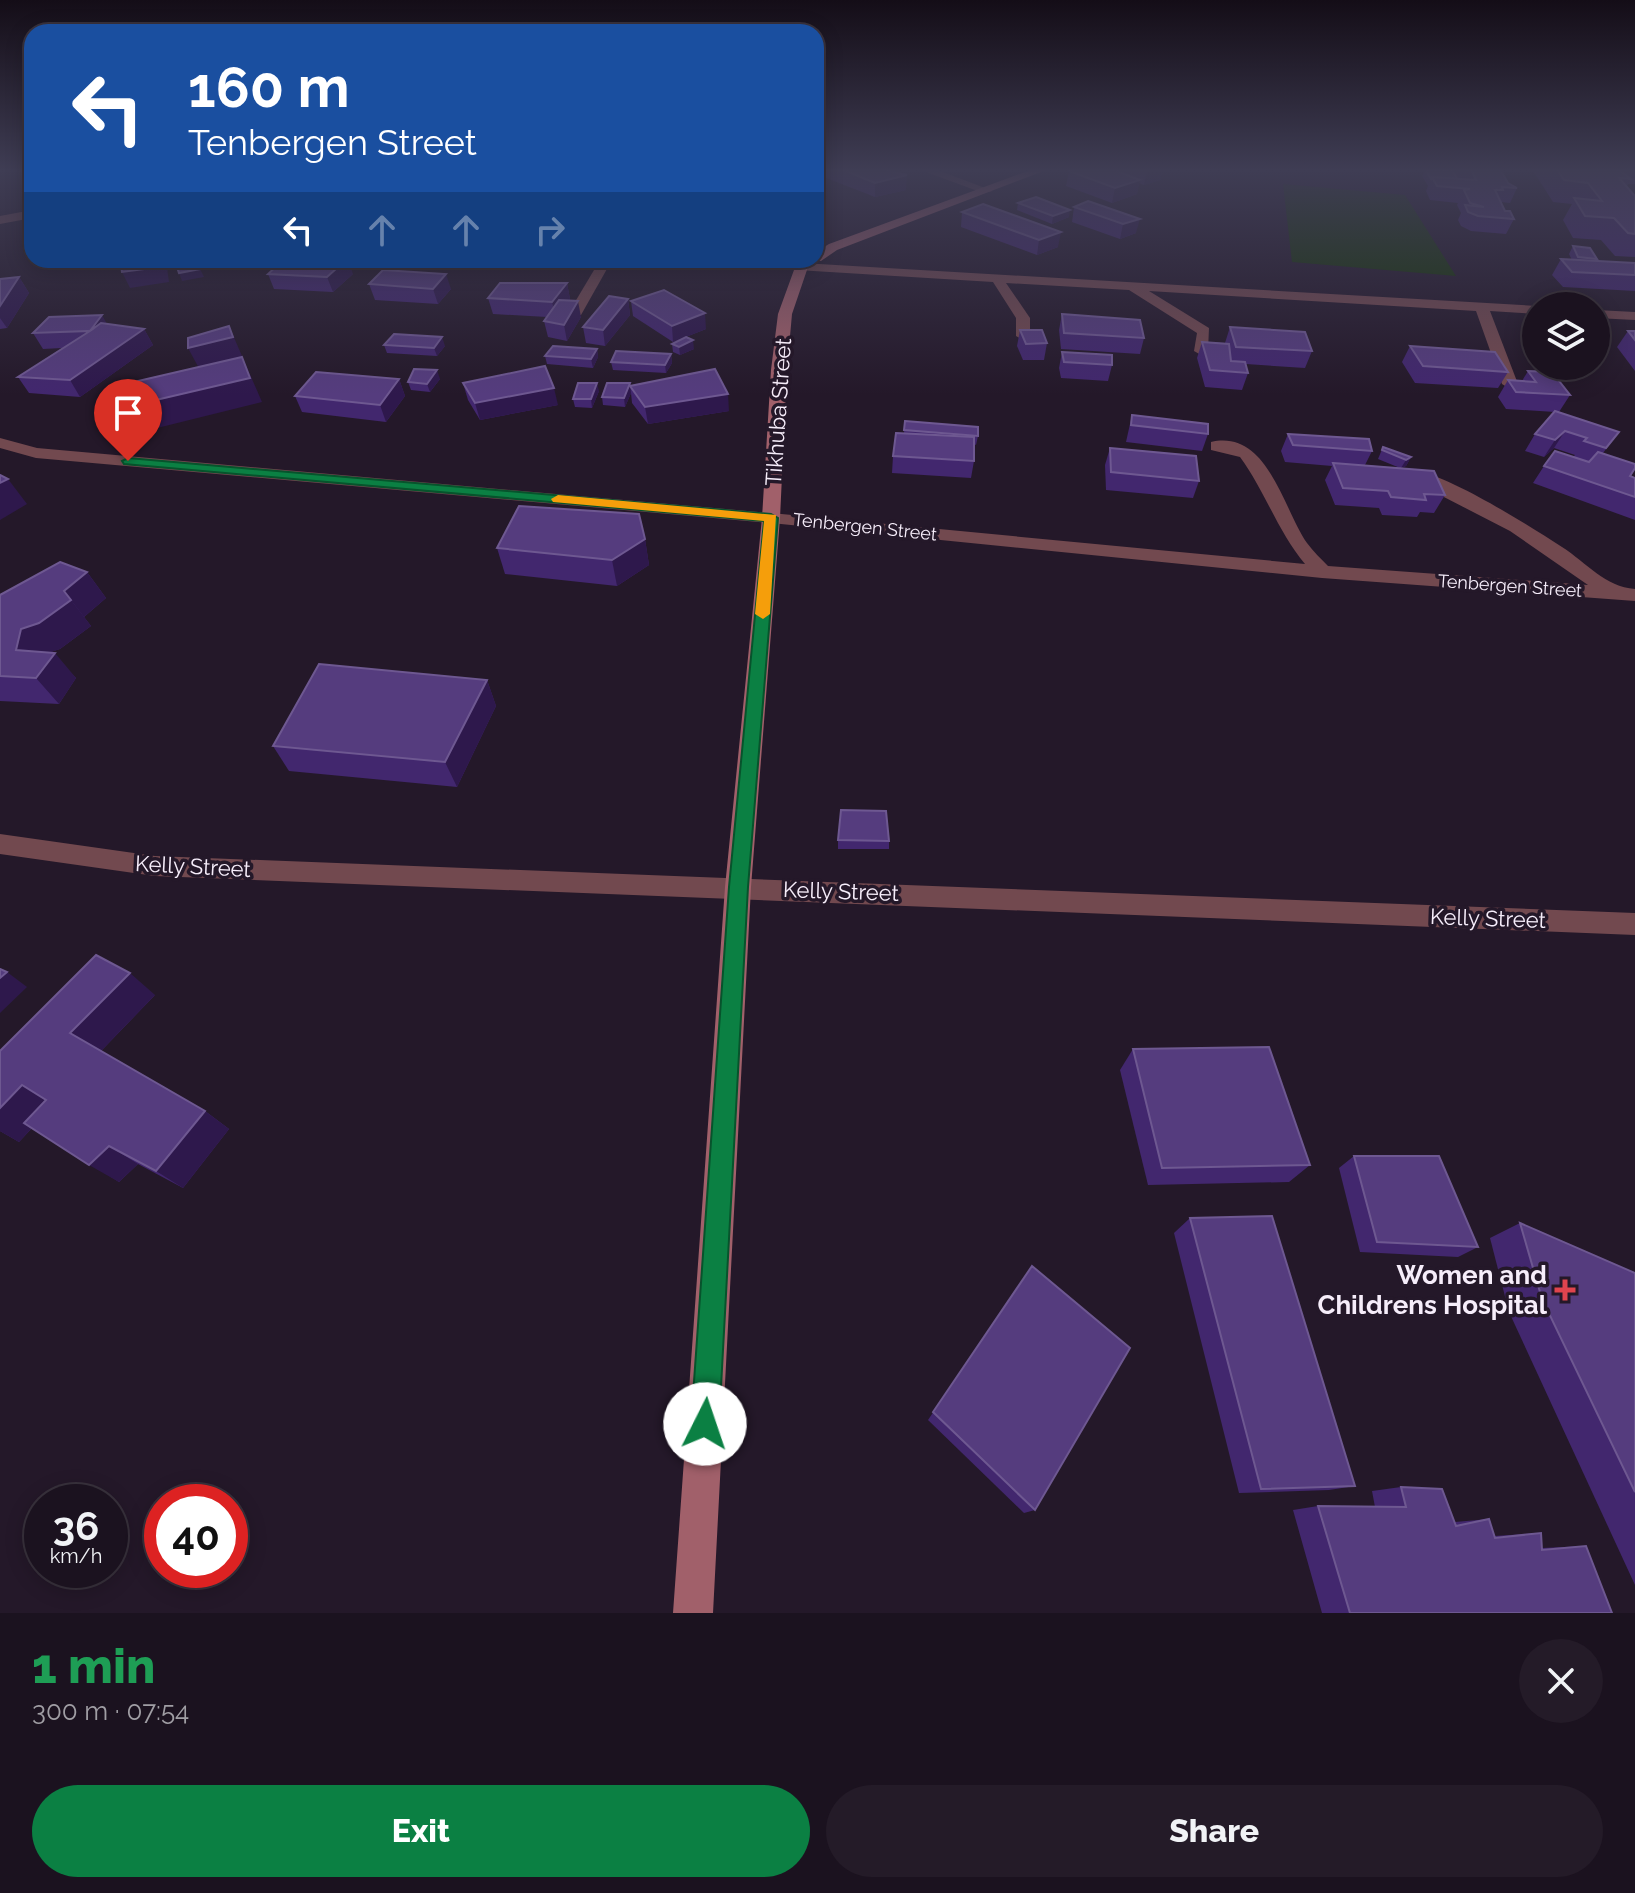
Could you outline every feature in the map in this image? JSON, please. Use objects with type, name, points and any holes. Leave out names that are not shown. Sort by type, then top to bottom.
[{"type":"street","points":[[824,262],[1000,278],[1522,309]]},
{"type":"street","points":[[576,312],[601,268]]},
{"type":"street","name":"Tikhuba Street","points":[[693,1613],[738,887],[771,518],[785,314],[807,268]]},
{"type":"street","points":[[1000,278],[999,285],[1023,318],[1023,336]]},
{"type":"street","points":[[1132,286],[1204,331],[1201,351]]},
{"type":"street","points":[[1481,307],[1499,347],[1510,384]]},
{"type":"street","points":[[1610,315],[1635,316]]},
{"type":"street","name":"Tenbergen Street","points":[[0,443],[36,453],[771,518],[1322,572],[1635,595]]},
{"type":"street","points":[[1217,446],[1246,453],[1269,484],[1298,544],[1322,572]]},
{"type":"street","points":[[1407,471],[1560,556],[1592,576],[1608,593]]},
{"type":"street","name":"Kelly Street","points":[[0,844],[155,866],[1635,924]]},
{"type":"green space","points":[[1290,244],[1436,244],[1456,276],[1292,262]]},
{"type":"building","points":[[1573,246],[1590,248],[1597,259],[1578,257]]},
{"type":"building","points":[[1561,259],[1635,263],[1635,275],[1572,272]]},
{"type":"building","points":[[121,268],[153,268],[122,272]]},
{"type":"building","points":[[177,268],[200,269],[179,273]]},
{"type":"building","points":[[274,268],[337,268],[327,277],[268,274]]},
{"type":"building","points":[[383,270],[446,274],[433,289],[369,284]]},
{"type":"building","points":[[19,277],[0,306],[0,279]]},
{"type":"building","points":[[500,283],[567,283],[552,302],[488,298]]},
{"type":"building","points":[[664,290],[705,313],[672,326],[631,301]]},
{"type":"building","points":[[609,296],[628,299],[603,330],[583,327]]},
{"type":"building","points":[[559,300],[578,301],[564,325],[544,321]]},
{"type":"building","points":[[1062,314],[1140,320],[1144,338],[1064,333]]},
{"type":"building","points":[[102,315],[90,331],[33,333],[49,317]]},
{"type":"building","points":[[101,323],[144,329],[70,380],[18,377]]},
{"type":"building","points":[[229,326],[233,337],[188,348],[188,338]]},
{"type":"building","points":[[1230,327],[1305,332],[1312,351],[1236,347]]},
{"type":"building","points":[[1020,330],[1042,330],[1047,343],[1026,344]]},
{"type":"building","points":[[394,334],[442,337],[434,348],[384,345]]},
{"type":"building","points":[[686,337],[693,340],[679,347],[672,344]]},
{"type":"building","points":[[1202,342],[1229,344],[1231,361],[1245,362],[1248,373],[1210,370]]},
{"type":"building","points":[[553,346],[597,349],[591,359],[545,356]]},
{"type":"building","points":[[1410,346],[1495,352],[1508,372],[1423,366]]},
{"type":"building","points":[[616,351],[671,354],[665,365],[611,362]]},
{"type":"building","points":[[1062,352],[1112,355],[1112,365],[1064,362]]},
{"type":"building","points":[[242,357],[250,378],[126,407],[125,384]]},
{"type":"building","points":[[545,366],[554,388],[475,403],[463,383]]},
{"type":"building","points":[[414,369],[437,370],[427,384],[408,382]]},
{"type":"building","points":[[715,369],[728,394],[645,407],[630,386]]},
{"type":"building","points":[[316,372],[399,379],[380,405],[295,396]]},
{"type":"building","points":[[1508,380],[1536,382],[1535,380],[1558,380],[1570,395],[1516,392]]},
{"type":"building","points":[[578,383],[597,383],[591,399],[573,399]]},
{"type":"building","points":[[607,383],[630,383],[624,398],[602,397]]},
{"type":"building","points":[[1555,411],[1619,432],[1606,448],[1565,431],[1555,440],[1535,434]]},
{"type":"building","points":[[1132,415],[1208,424],[1208,434],[1131,425]]},
{"type":"building","points":[[905,421],[978,427],[978,436],[904,430]]},
{"type":"building","points":[[896,433],[974,437],[974,461],[893,456]]},
{"type":"building","points":[[1288,434],[1369,439],[1372,451],[1293,445]]},
{"type":"building","points":[[1383,447],[1411,457],[1406,460],[1382,450]]},
{"type":"building","points":[[1110,448],[1196,456],[1199,481],[1111,472]]},
{"type":"building","points":[[1555,451],[1589,462],[1598,452],[1635,464],[1630,476],[1635,478],[1635,497],[1544,466]]},
{"type":"building","points":[[1333,463],[1434,471],[1445,495],[1424,494],[1426,500],[1391,497],[1388,491],[1343,488]]},
{"type":"building","points":[[519,506],[639,514],[645,539],[612,560],[497,548]]},
{"type":"building","points":[[60,562],[87,572],[64,591],[71,600],[39,623],[21,629],[16,650],[55,653],[36,678],[0,676],[0,595]]},
{"type":"building","points":[[319,664],[487,680],[445,762],[273,746]]},
{"type":"building","points":[[841,810],[886,811],[889,841],[838,840]]},
{"type":"building","points":[[96,955],[130,973],[70,1033],[205,1111],[156,1171],[109,1146],[89,1165],[24,1123],[46,1100],[22,1085],[0,1108],[0,1051]]},
{"type":"building","points":[[1269,1047],[1310,1165],[1162,1168],[1133,1049]]},
{"type":"building","points":[[1354,1156],[1439,1156],[1478,1247],[1377,1242]]},
{"type":"building","points":[[1272,1216],[1355,1486],[1261,1489],[1190,1218]]},
{"type":"building","points":[[1520,1223],[1635,1273],[1635,1492],[1542,1299]]},
{"type":"building","points":[[1032,1266],[1130,1348],[1035,1510],[933,1412]]},
{"type":"building","points":[[1401,1487],[1442,1489],[1456,1526],[1489,1519],[1495,1538],[1541,1533],[1542,1550],[1586,1546],[1612,1613],[1350,1613],[1318,1506],[1406,1507]]},
{"type":"slow traffic","points":[[558,499],[771,518],[763,614]]},
{"type":"place","name":"Women and Childrens Hospital","points":[[1565,1290]]},
{"type":"route","points":[[128,461],[771,518],[738,887],[705,1424]]}]
